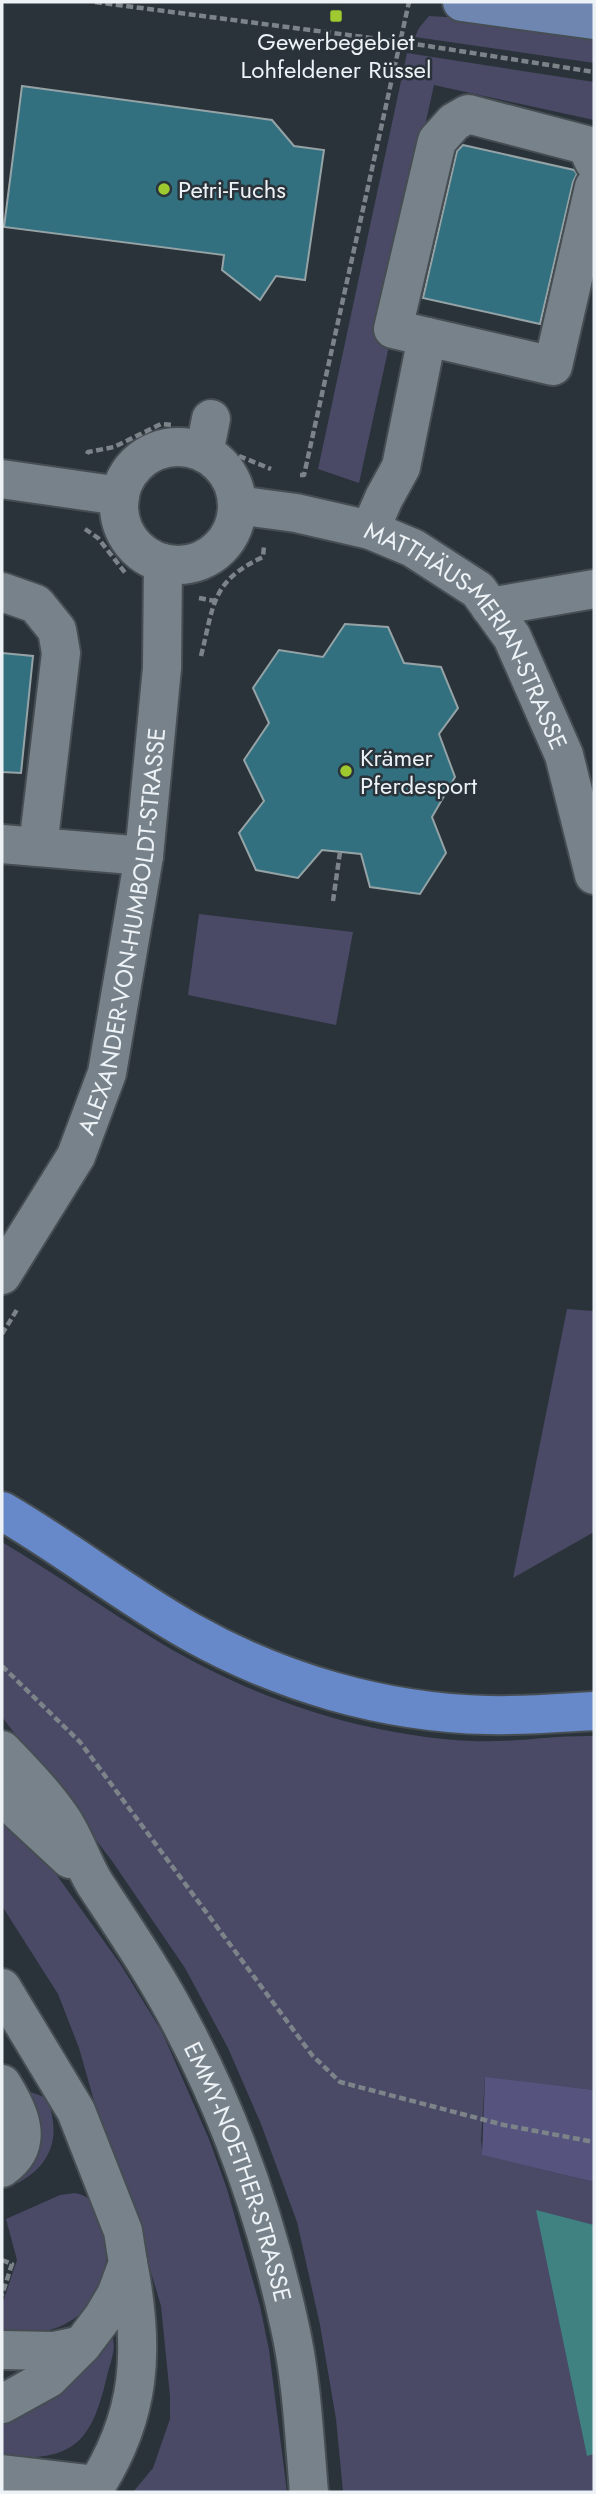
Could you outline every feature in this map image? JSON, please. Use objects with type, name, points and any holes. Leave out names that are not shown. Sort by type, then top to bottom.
[{"type":"highway","points":[[2,1511],[190,1632],[235,1655],[311,1684],[359,1699],[453,1712],[524,1715],[594,1711]]},
{"type":"main road","points":[[462,2],[594,20]]},
{"type":"street","points":[[594,162],[586,145],[468,114],[454,122],[437,141],[393,329],[553,366],[594,187]]},
{"type":"street","points":[[370,530],[401,467],[427,337]]},
{"type":"street","points":[[208,436],[218,462],[235,489],[253,507],[235,523],[228,540],[215,553],[199,562],[181,565],[163,563],[146,556],[133,545],[124,530],[119,513],[120,496],[126,479],[136,464],[151,453],[186,447],[208,436]]},
{"type":"street","points":[[2,479],[120,496]]},
{"type":"street","name":"MATTHÄUS-MERIAN-STRASSE","points":[[253,507],[370,530],[413,548],[478,590],[512,636],[564,755],[587,817],[594,875]]},
{"type":"street","name":"ALEXANDER-VON-HUMBOLDT-STRASSE","points":[[2,1275],[76,1156],[107,1073],[144,856],[162,668],[163,563]]},
{"type":"street","points":[[490,607],[594,589]]},
{"type":"street","points":[[2,592],[36,604],[57,630],[61,653],[20,846],[144,856]]},
{"type":"street","name":"EMMY-NOETHER-STRASSE","points":[[2,1750],[62,1818],[93,1880],[149,1967],[185,2030],[232,2134],[262,2225],[290,2325],[303,2411],[309,2492]]},
{"type":"street","name":"EMMY-NOETHER-STRASSE","points":[[2,1796],[93,1880]]},
{"type":"street","points":[[2,1988],[76,2110],[123,2231],[137,2309],[137,2374],[129,2414],[95,2488],[2,2474]]},
{"type":"street","points":[[2,2168],[13,2158],[18,2148],[22,2128],[16,2106],[4,2087],[27,2028]]},
{"type":"street","points":[[2,2404],[48,2378],[82,2345],[116,2295],[128,2263]]},
{"type":"street","points":[[2,2350],[54,2351],[82,2345]]},
{"type":"path","points":[[95,2],[402,42],[594,72]]},
{"type":"path","points":[[293,473],[304,475],[409,2]]},
{"type":"path","points":[[215,601],[221,586],[234,573],[263,557],[253,507],[271,469],[282,471]]},
{"type":"path","points":[[333,901],[340,852]]},
{"type":"path","points":[[2,1666],[80,1742],[312,2055],[340,2082],[504,2125],[594,2142]]},
{"type":"path","points":[[2,2260],[12,2264],[2,2295]]},
{"type":"shaded area","points":[[429,16],[594,36],[594,63],[415,37]]},
{"type":"shaded area","points":[[407,53],[594,82],[594,120],[434,85],[377,343],[389,346],[359,483],[318,469]]},
{"type":"shaded area","points":[[199,914],[353,932],[336,1025],[188,995]]},
{"type":"shaded area","points":[[567,1309],[594,1311],[594,1532],[513,1578]]},
{"type":"shaded area","points":[[2,1542],[139,1630],[195,1662],[232,1681],[310,1711],[390,1731],[472,1741],[594,1736],[594,2090],[485,2078],[481,2141],[483,2155],[594,2182],[594,2492],[343,2492],[336,2419],[320,2325],[297,2222],[261,2124],[228,2048],[185,1968],[112,1861],[2,1717]]},
{"type":"shaded area","points":[[2,1813],[48,1863],[121,1965],[162,2032],[209,2139],[227,2189],[260,2306],[269,2350],[287,2492],[133,2492],[153,2468],[170,2419],[161,2306],[126,2189],[102,2129],[79,2048],[58,1994],[2,1906]]},
{"type":"shaded area","points":[[485,2077],[594,2090],[594,2182],[482,2155]]},
{"type":"shaded area","points":[[25,2090],[47,2098],[53,2136],[46,2158],[18,2183],[8,2175]]},
{"type":"shaded area","points":[[75,2193],[87,2197],[95,2205],[103,2227],[105,2270],[97,2295],[89,2306],[57,2328],[34,2332],[2,2332],[2,2305],[17,2260],[6,2219],[60,2195]]},
{"type":"shaded area","points":[[536,2210],[594,2225],[594,2454],[587,2456]]},
{"type":"shaded area","points":[[111,2334],[114,2349],[101,2399],[85,2433],[75,2444],[46,2456],[2,2457],[2,2422],[20,2416],[51,2398],[77,2375]]},
{"type":"building","name":"Petri-Fuchs","points":[[22,86],[272,120],[294,146],[324,150],[305,280],[276,276],[260,300],[222,270],[224,255],[4,227]]},
{"type":"building","points":[[463,145],[574,170],[577,174],[540,324],[423,298],[457,151]]},
{"type":"building","points":[[345,624],[388,627],[404,663],[441,667],[458,708],[439,734],[455,777],[432,817],[446,853],[420,894],[370,887],[361,854],[322,850],[298,878],[256,870],[239,833],[264,801],[244,760],[269,723],[253,688],[279,650],[323,657]]},
{"type":"building","points":[[2,653],[33,656],[21,773],[2,772]]},
{"type":"place","name":"Gewerbegebiet Lohfeldener Rüssel","points":[[336,16]]},
{"type":"place","name":"Petri-Fuchs","points":[[164,189]]},
{"type":"place","name":"Krämer Pferdesport","points":[[346,771]]}]
